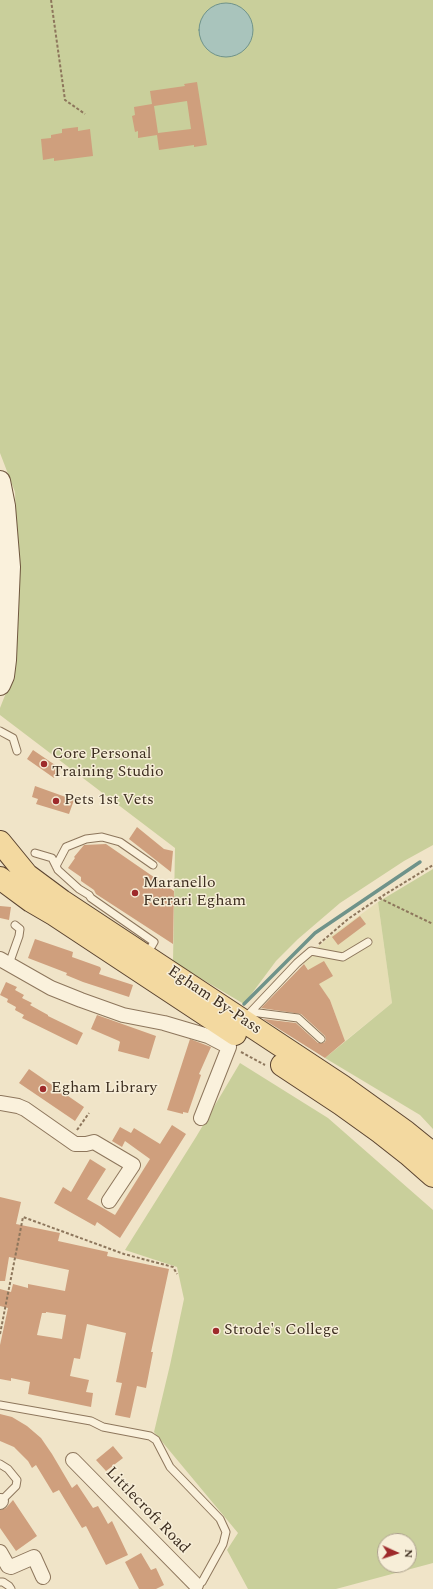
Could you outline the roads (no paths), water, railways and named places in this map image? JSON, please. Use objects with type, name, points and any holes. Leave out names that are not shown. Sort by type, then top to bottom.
[{"type":"main road","name":"Egham By-Pass","points":[[0,842],[27,875],[81,900],[146,956],[247,1017],[406,1132],[433,1154]]},
{"type":"main road","name":"Egham By-Pass","points":[[0,878],[31,901],[55,915],[341,1104],[408,1154],[433,1176]]},
{"type":"street","points":[[0,482],[5,506],[10,567],[6,660],[4,676],[0,686]]},
{"type":"street","points":[[5,961],[51,988],[81,1000],[123,1015],[166,1017],[229,1047],[202,1118]]},
{"type":"street","points":[[0,1103],[26,1109],[76,1144],[94,1142],[102,1145],[134,1165],[109,1201]]},
{"type":"street","name":"Littlecroft Road","points":[[73,1460],[194,1588]]},
{"type":"street","points":[[0,1552],[8,1566],[11,1567],[34,1557],[43,1577]]},
{"type":"lane","points":[[0,730],[13,738],[17,751]]},
{"type":"lane","points":[[56,866],[66,847],[86,839],[102,837],[120,842],[153,865]]},
{"type":"lane","points":[[35,853],[52,858],[58,870],[64,877],[79,889],[81,900]]},
{"type":"lane","points":[[5,961],[19,936],[20,929],[15,925]]},
{"type":"lane","points":[[247,1017],[297,963],[311,951],[343,957],[368,942]]},
{"type":"lane","points":[[247,1017],[298,1018],[321,1039]]},
{"type":"lane","points":[[0,1405],[91,1421],[103,1427],[150,1436],[156,1440],[170,1467],[220,1520],[226,1532],[223,1544],[202,1582],[194,1588]]},
{"type":"lane","points":[[0,1464],[8,1469],[17,1480],[16,1486],[0,1501]]},
{"type":"lane","points":[[0,1582],[3,1582],[9,1586],[10,1589]]},
{"type":"water","points":[[221,3],[231,3],[241,7],[249,15],[253,25],[253,35],[249,45],[241,53],[231,57],[221,57],[211,53],[203,45],[199,35],[199,25],[203,15],[211,7]]},
{"type":"waterway","points":[[244,1004],[315,933],[420,862]]},
{"type":"place","name":"Core Personal Training Studio","points":[[44,764]]},
{"type":"place","name":"Pets 1st Vets","points":[[56,801]]},
{"type":"place","name":"Maranello Ferrari Egham","points":[[135,893]]},
{"type":"place","name":"Egham Library","points":[[43,1089]]},
{"type":"place","name":"Strode's College","points":[[216,1331]]}]
